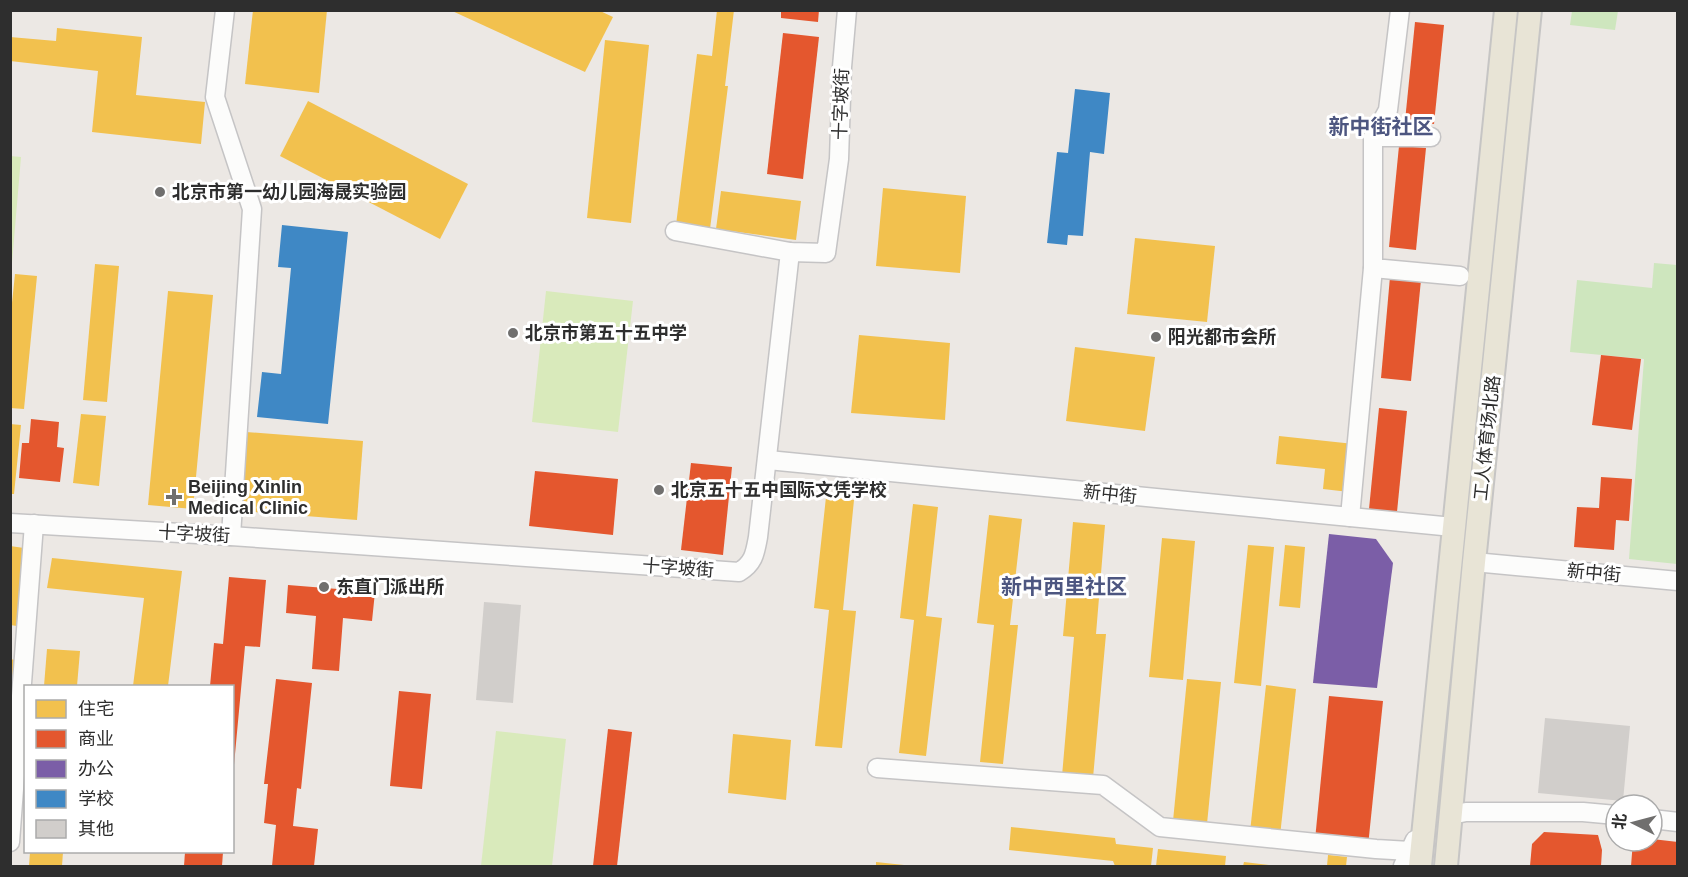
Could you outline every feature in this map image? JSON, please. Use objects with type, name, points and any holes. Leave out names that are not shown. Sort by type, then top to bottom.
[{"type":"main road","name":"工人体育场北路","points":[[1411,861],[1424,822],[1506,10]]},
{"type":"main road","name":"工人体育场北路","points":[[1446,867],[1474,562],[1530,10]]},
{"type":"street","points":[[225,10],[215,97],[252,209],[231,536]]},
{"type":"street","name":"十字坡街","points":[[10,523],[231,536],[739,572],[747,567],[754,557],[768,460],[790,252],[826,253],[838,159],[847,10]]},
{"type":"street","points":[[1350,517],[1373,268],[1373,137],[1388,110],[1400,10]]},
{"type":"street","points":[[1373,137],[1431,137]]},
{"type":"street","points":[[675,231],[790,252]]},
{"type":"street","points":[[1373,268],[1460,276]]},
{"type":"street","name":"新中街","points":[[768,460],[1453,527]]},
{"type":"street","points":[[10,842],[34,524]]},
{"type":"street","name":"新中街","points":[[1474,562],[1677,581]]},
{"type":"street","points":[[877,768],[1102,784],[1160,827],[1376,849],[1411,861]]},
{"type":"street","points":[[1451,814],[1466,812],[1604,814]]},
{"type":"green space","points":[[1572,11],[1618,11],[1615,30],[1570,25]]},
{"type":"green space","points":[[10,156],[21,157],[12,263],[10,263]]},
{"type":"green space","points":[[1654,263],[1677,265],[1677,564],[1629,559],[1644,359],[1570,352],[1577,280],[1652,288]]},
{"type":"green space","points":[[546,291],[633,301],[618,432],[532,422]]},
{"type":"green space","points":[[496,731],[566,739],[552,866],[481,866]]},
{"type":"building: 住宅","points":[[253,10],[327,10],[319,93],[245,84]]},
{"type":"building: 住宅","points":[[450,10],[598,10],[613,17],[585,72]]},
{"type":"building: 住宅","points":[[717,10],[734,10],[725,86],[728,86],[710,229],[676,225],[697,54],[712,56]]},
{"type":"building: 住宅","points":[[57,28],[142,37],[136,95],[205,102],[201,144],[92,132],[98,71],[10,61],[10,37],[56,41]]},
{"type":"building: 住宅","points":[[605,40],[649,45],[631,223],[587,218]]},
{"type":"building: 住宅","points":[[308,101],[468,184],[440,239],[280,156]]},
{"type":"building: 住宅","points":[[883,188],[966,196],[960,273],[876,266]]},
{"type":"building: 住宅","points":[[721,191],[801,201],[796,240],[716,229]]},
{"type":"building: 住宅","points":[[1135,238],[1215,246],[1207,322],[1127,314]]},
{"type":"building: 住宅","points":[[95,264],[119,266],[107,402],[83,400]]},
{"type":"building: 住宅","points":[[15,274],[37,276],[24,409],[10,408],[10,322]]},
{"type":"building: 住宅","points":[[168,291],[213,295],[193,509],[148,505]]},
{"type":"building: 住宅","points":[[859,335],[950,343],[945,420],[851,413]]},
{"type":"building: 住宅","points":[[1075,347],[1155,357],[1145,431],[1066,421]]},
{"type":"building: 住宅","points":[[81,414],[106,416],[99,486],[73,483]]},
{"type":"building: 住宅","points":[[10,424],[21,425],[14,494],[10,494]]},
{"type":"building: 住宅","points":[[246,432],[363,441],[357,520],[240,511]]},
{"type":"building: 住宅","points":[[1279,436],[1354,444],[1349,492],[1323,489],[1325,469],[1276,464]]},
{"type":"building: 住宅","points":[[826,497],[854,500],[843,610],[856,611],[842,748],[815,746],[829,610],[814,608]]},
{"type":"building: 住宅","points":[[913,504],[938,507],[926,616],[942,618],[926,756],[899,753],[914,620],[900,618]]},
{"type":"building: 住宅","points":[[989,515],[1022,519],[1010,625],[1018,625],[1003,764],[980,762],[994,625],[977,623]]},
{"type":"building: 住宅","points":[[1073,522],[1105,525],[1096,634],[1106,634],[1093,778],[1062,776],[1074,637],[1063,636]]},
{"type":"building: 住宅","points":[[1162,538],[1195,541],[1183,680],[1149,677]]},
{"type":"building: 住宅","points":[[1248,545],[1274,547],[1261,686],[1234,683]]},
{"type":"building: 住宅","points":[[1285,545],[1305,547],[1300,608],[1279,606]]},
{"type":"building: 住宅","points":[[10,546],[24,548],[17,626],[10,625]]},
{"type":"building: 住宅","points":[[52,558],[182,571],[168,685],[133,685],[144,598],[47,588]]},
{"type":"building: 住宅","points":[[47,649],[80,651],[77,685],[44,685]]},
{"type":"building: 住宅","points":[[10,659],[15,660],[12,703],[10,703]]},
{"type":"building: 住宅","points":[[1187,679],[1221,682],[1207,824],[1173,821]]},
{"type":"building: 住宅","points":[[1266,685],[1296,689],[1280,836],[1250,832]]},
{"type":"building: 住宅","points":[[733,734],[791,740],[786,800],[728,793]]},
{"type":"building: 住宅","points":[[1011,827],[1115,838],[1116,844],[1153,848],[1151,866],[1115,866],[1113,861],[1009,850]]},
{"type":"building: 住宅","points":[[1158,849],[1226,856],[1225,866],[1156,866]]},
{"type":"building: 住宅","points":[[30,853],[63,853],[62,866],[29,866]]},
{"type":"building: 住宅","points":[[1328,855],[1347,857],[1346,866],[1327,866]]},
{"type":"building: 住宅","points":[[876,862],[904,865],[904,866],[876,866]]},
{"type":"building: 住宅","points":[[1244,862],[1269,865],[1269,866],[1243,866]]},
{"type":"building: 商业","points":[[781,10],[819,10],[818,22],[781,18]]},
{"type":"building: 商业","points":[[1415,22],[1444,25],[1434,124],[1405,121]]},
{"type":"building: 商业","points":[[783,33],[819,37],[803,179],[767,174]]},
{"type":"building: 商业","points":[[1399,146],[1426,148],[1416,250],[1389,247]]},
{"type":"building: 商业","points":[[1390,277],[1421,280],[1411,381],[1381,378]]},
{"type":"building: 商业","points":[[1601,355],[1641,359],[1632,430],[1592,425]]},
{"type":"building: 商业","points":[[1379,408],[1407,411],[1397,512],[1369,509]]},
{"type":"building: 商业","points":[[31,419],[59,422],[57,447],[64,448],[60,482],[19,478],[22,443],[29,443]]},
{"type":"building: 商业","points":[[691,463],[732,467],[723,555],[681,550]]},
{"type":"building: 商业","points":[[535,471],[618,479],[613,535],[529,526]]},
{"type":"building: 商业","points":[[1601,477],[1632,479],[1629,521],[1616,520],[1614,550],[1574,547],[1577,507],[1599,508]]},
{"type":"building: 商业","points":[[229,577],[266,580],[260,647],[245,646],[234,765],[234,685],[210,685],[214,643],[223,644]]},
{"type":"building: 商业","points":[[288,585],[375,592],[372,621],[343,618],[339,671],[312,669],[316,616],[286,613]]},
{"type":"building: 商业","points":[[276,679],[312,683],[301,789],[297,788],[293,826],[318,829],[314,866],[272,866],[276,825],[264,823],[268,784],[264,784]]},
{"type":"building: 商业","points":[[399,691],[431,694],[422,789],[390,786]]},
{"type":"building: 商业","points":[[1329,696],[1383,701],[1368,846],[1315,840]]},
{"type":"building: 商业","points":[[608,729],[632,732],[617,866],[593,866]]},
{"type":"building: 商业","points":[[1544,832],[1598,835],[1602,850],[1601,866],[1530,866],[1532,844]]},
{"type":"building: 商业","points":[[1664,840],[1678,842],[1678,866],[1631,866],[1632,853],[1664,853]]},
{"type":"building: 商业","points":[[185,853],[223,853],[222,866],[184,866]]},
{"type":"building: 办公","points":[[1329,534],[1376,539],[1393,563],[1377,688],[1313,683]]},
{"type":"building: 学校","points":[[1075,89],[1110,93],[1104,154],[1090,152],[1083,236],[1068,235],[1067,245],[1047,243],[1057,152],[1068,153]]},
{"type":"building: 学校","points":[[282,225],[348,232],[328,424],[257,417],[262,372],[281,374],[291,268],[278,267]]},
{"type":"building: 其他","points":[[484,602],[521,605],[513,703],[476,700]]},
{"type":"building: 其他","points":[[1545,718],[1630,726],[1624,793],[1604,793],[1604,799],[1538,793]]},
{"type":"place","name":"北京市第一幼儿园海晟实验园","points":[[160,192]]},
{"type":"place","name":"北京市第五十五中学","points":[[513,333]]},
{"type":"place","name":"阳光都市会所","points":[[1156,337]]},
{"type":"place","name":"北京五十五中国际文凭学校","points":[[659,490]]},
{"type":"place","name":"Beijing Xinlin Medical Clinic","points":[[174,497]]},
{"type":"place","name":"东直门派出所","points":[[324,587]]},
{"type":"district","name":"新中街社区","points":[[1381,127]]},
{"type":"district","name":"新中西里社区","points":[[1064,587]]}]
